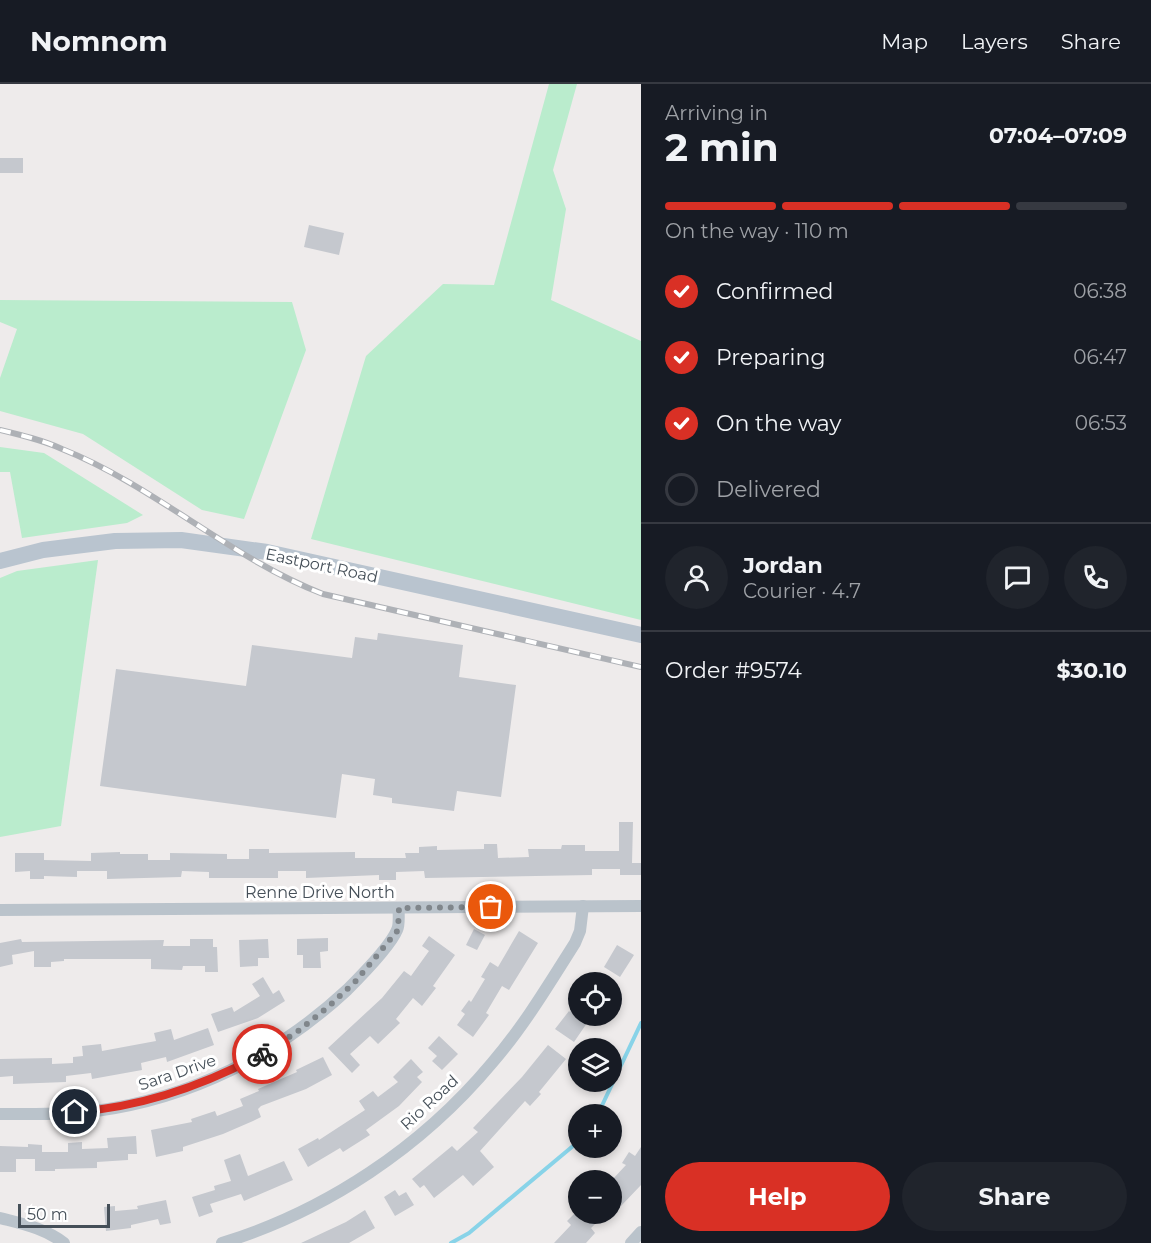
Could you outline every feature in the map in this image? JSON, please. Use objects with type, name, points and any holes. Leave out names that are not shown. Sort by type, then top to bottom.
[{"type":"street","name":"Eastport Road","points":[[0,561],[79,545],[150,539],[181,540],[267,552],[641,635]]},
{"type":"street","name":"Rio Road","points":[[222,1243],[281,1221],[316,1204],[372,1171],[436,1121],[492,1063],[534,1009],[575,943],[580,931],[583,906]]},
{"type":"street","name":"Renne Drive North","points":[[0,910],[641,906]]},
{"type":"street","name":"Sara Drive","points":[[0,1114],[56,1114],[128,1105],[197,1086],[231,1071],[297,1032],[355,982],[398,930],[399,908]]},
{"type":"street","points":[[0,1218],[39,1228],[53,1234],[64,1243]]},
{"type":"street","points":[[631,1243],[641,1232]]},
{"type":"green space","points":[[549,84],[577,84],[553,170],[566,209],[551,300],[641,341],[641,620],[311,539],[366,356],[443,284],[494,285]]},
{"type":"green space","points":[[0,300],[292,302],[306,350],[244,519],[202,510],[83,434],[0,411],[0,378],[17,329],[0,322]]},
{"type":"green space","points":[[0,447],[44,453],[143,515],[127,523],[22,538],[10,472],[0,472]]},
{"type":"green space","points":[[98,560],[61,826],[0,837],[0,578],[17,571]]},
{"type":"building","points":[[0,158],[23,158],[23,173],[0,173]]},
{"type":"building","points":[[309,225],[344,233],[339,255],[304,247]]},
{"type":"building","points":[[378,633],[463,645],[459,677],[516,685],[501,797],[457,791],[454,811],[392,803],[392,798],[373,795],[375,779],[342,774],[336,818],[100,786],[116,669],[246,686],[252,645],[352,658],[355,637],[377,640]]},
{"type":"building","points":[[619,822],[633,822],[632,863],[641,863],[641,875],[620,875],[620,869],[592,869],[592,875],[425,878],[424,871],[396,872],[396,880],[379,880],[379,875],[306,878],[306,871],[278,871],[278,878],[209,878],[209,872],[182,871],[181,877],[107,879],[107,871],[77,871],[77,877],[44,876],[44,879],[30,879],[30,871],[15,872],[15,853],[44,853],[44,860],[91,861],[91,853],[120,852],[120,854],[148,854],[148,860],[170,860],[170,853],[227,854],[227,859],[249,859],[249,849],[269,849],[269,853],[355,852],[355,858],[406,858],[405,853],[419,853],[419,847],[437,846],[437,850],[484,849],[484,844],[497,844],[498,858],[529,857],[528,849],[561,849],[562,845],[585,845],[585,851],[619,851]]},
{"type":"building","points":[[474,929],[485,935],[477,950],[466,945]]},
{"type":"building","points":[[519,931],[538,943],[509,990],[502,986],[486,1013],[489,1015],[473,1037],[457,1025],[465,1014],[461,1011],[469,1000],[471,1002],[485,979],[481,977],[490,962],[498,967]]},
{"type":"building","points":[[429,936],[455,955],[433,986],[436,988],[422,1006],[413,998],[396,1019],[400,1023],[378,1044],[370,1036],[350,1054],[360,1065],[352,1073],[328,1048],[382,998],[404,971],[411,976],[429,951],[422,946]]},
{"type":"building","points":[[328,938],[328,951],[320,952],[321,968],[303,968],[303,955],[297,955],[297,939]]},
{"type":"building","points":[[21,939],[22,942],[164,940],[163,946],[190,946],[190,939],[213,939],[213,947],[217,947],[218,972],[205,972],[205,966],[183,966],[182,970],[151,969],[151,959],[64,959],[64,961],[51,962],[51,967],[34,967],[34,951],[12,955],[13,964],[0,967],[0,943]]},
{"type":"building","points":[[268,939],[269,958],[258,958],[258,966],[240,967],[239,940]]},
{"type":"building","points":[[617,945],[634,955],[622,974],[622,972],[612,972],[604,967]]},
{"type":"building","points":[[263,977],[273,994],[279,990],[285,1001],[258,1018],[218,1032],[211,1014],[232,1007],[234,1012],[260,996],[252,984]]},
{"type":"building","points":[[568,1012],[568,1026],[585,1026],[577,1038],[568,1038],[555,1029]]},
{"type":"building","points":[[208,1028],[214,1045],[167,1062],[166,1057],[141,1063],[142,1070],[92,1079],[91,1073],[66,1076],[66,1082],[13,1084],[13,1076],[0,1077],[0,1059],[52,1058],[52,1064],[73,1063],[73,1057],[83,1056],[82,1046],[101,1044],[102,1051],[156,1041],[154,1033],[171,1029],[174,1040]]},
{"type":"building","points":[[439,1036],[458,1054],[442,1070],[432,1061],[437,1056],[428,1048]]},
{"type":"building","points":[[548,1045],[566,1059],[530,1106],[525,1101],[480,1151],[494,1167],[473,1186],[463,1175],[434,1198],[424,1185],[420,1188],[412,1179],[452,1146],[457,1151],[478,1132],[473,1128],[522,1077]]},
{"type":"building","points":[[323,1057],[332,1075],[306,1089],[261,1106],[258,1109],[261,1117],[253,1121],[183,1147],[183,1151],[156,1157],[151,1130],[192,1122],[191,1119],[215,1111],[217,1116],[243,1106],[240,1099]]},
{"type":"building","points":[[411,1059],[423,1072],[417,1077],[422,1082],[399,1106],[366,1130],[370,1135],[343,1152],[340,1148],[308,1167],[298,1149],[318,1138],[319,1140],[365,1110],[359,1101],[373,1091],[378,1097],[398,1082],[393,1077]]},
{"type":"building","points":[[136,1136],[137,1154],[128,1154],[128,1160],[97,1162],[97,1168],[35,1171],[35,1159],[16,1159],[16,1172],[0,1172],[0,1146],[42,1145],[42,1152],[68,1152],[68,1143],[82,1142],[82,1149],[108,1148],[107,1138]]},
{"type":"building","points":[[641,1147],[641,1185],[622,1205],[621,1170],[626,1165],[622,1163],[629,1152],[635,1156]]},
{"type":"building","points":[[240,1154],[248,1176],[284,1161],[293,1180],[244,1201],[241,1194],[210,1204],[213,1212],[199,1217],[192,1197],[215,1190],[214,1186],[231,1181],[224,1160]]},
{"type":"building","points":[[395,1190],[399,1196],[406,1192],[414,1205],[395,1216],[384,1197]]},
{"type":"building","points":[[166,1200],[171,1223],[160,1225],[158,1219],[131,1225],[131,1228],[106,1231],[104,1207],[115,1206],[115,1211],[138,1209],[137,1206]]},
{"type":"building","points":[[365,1210],[375,1228],[349,1243],[301,1243],[346,1222]]},
{"type":"building","points":[[595,1224],[591,1228],[595,1233],[586,1243],[554,1243],[571,1225]]},
{"type":"waterway","points":[[603,1104],[641,1023]]},
{"type":"waterway","points":[[451,1243],[469,1233],[568,1150]]},
{"type":"railway","points":[[0,430],[47,443],[96,464],[256,561],[323,594],[641,667]]},
{"type":"way so far","points":[[262,1054],[297,1032],[355,982],[398,930],[399,908],[491,907]]},
{"type":"route","points":[[75,1112],[94,1111],[160,1098],[197,1086],[262,1054]]}]
